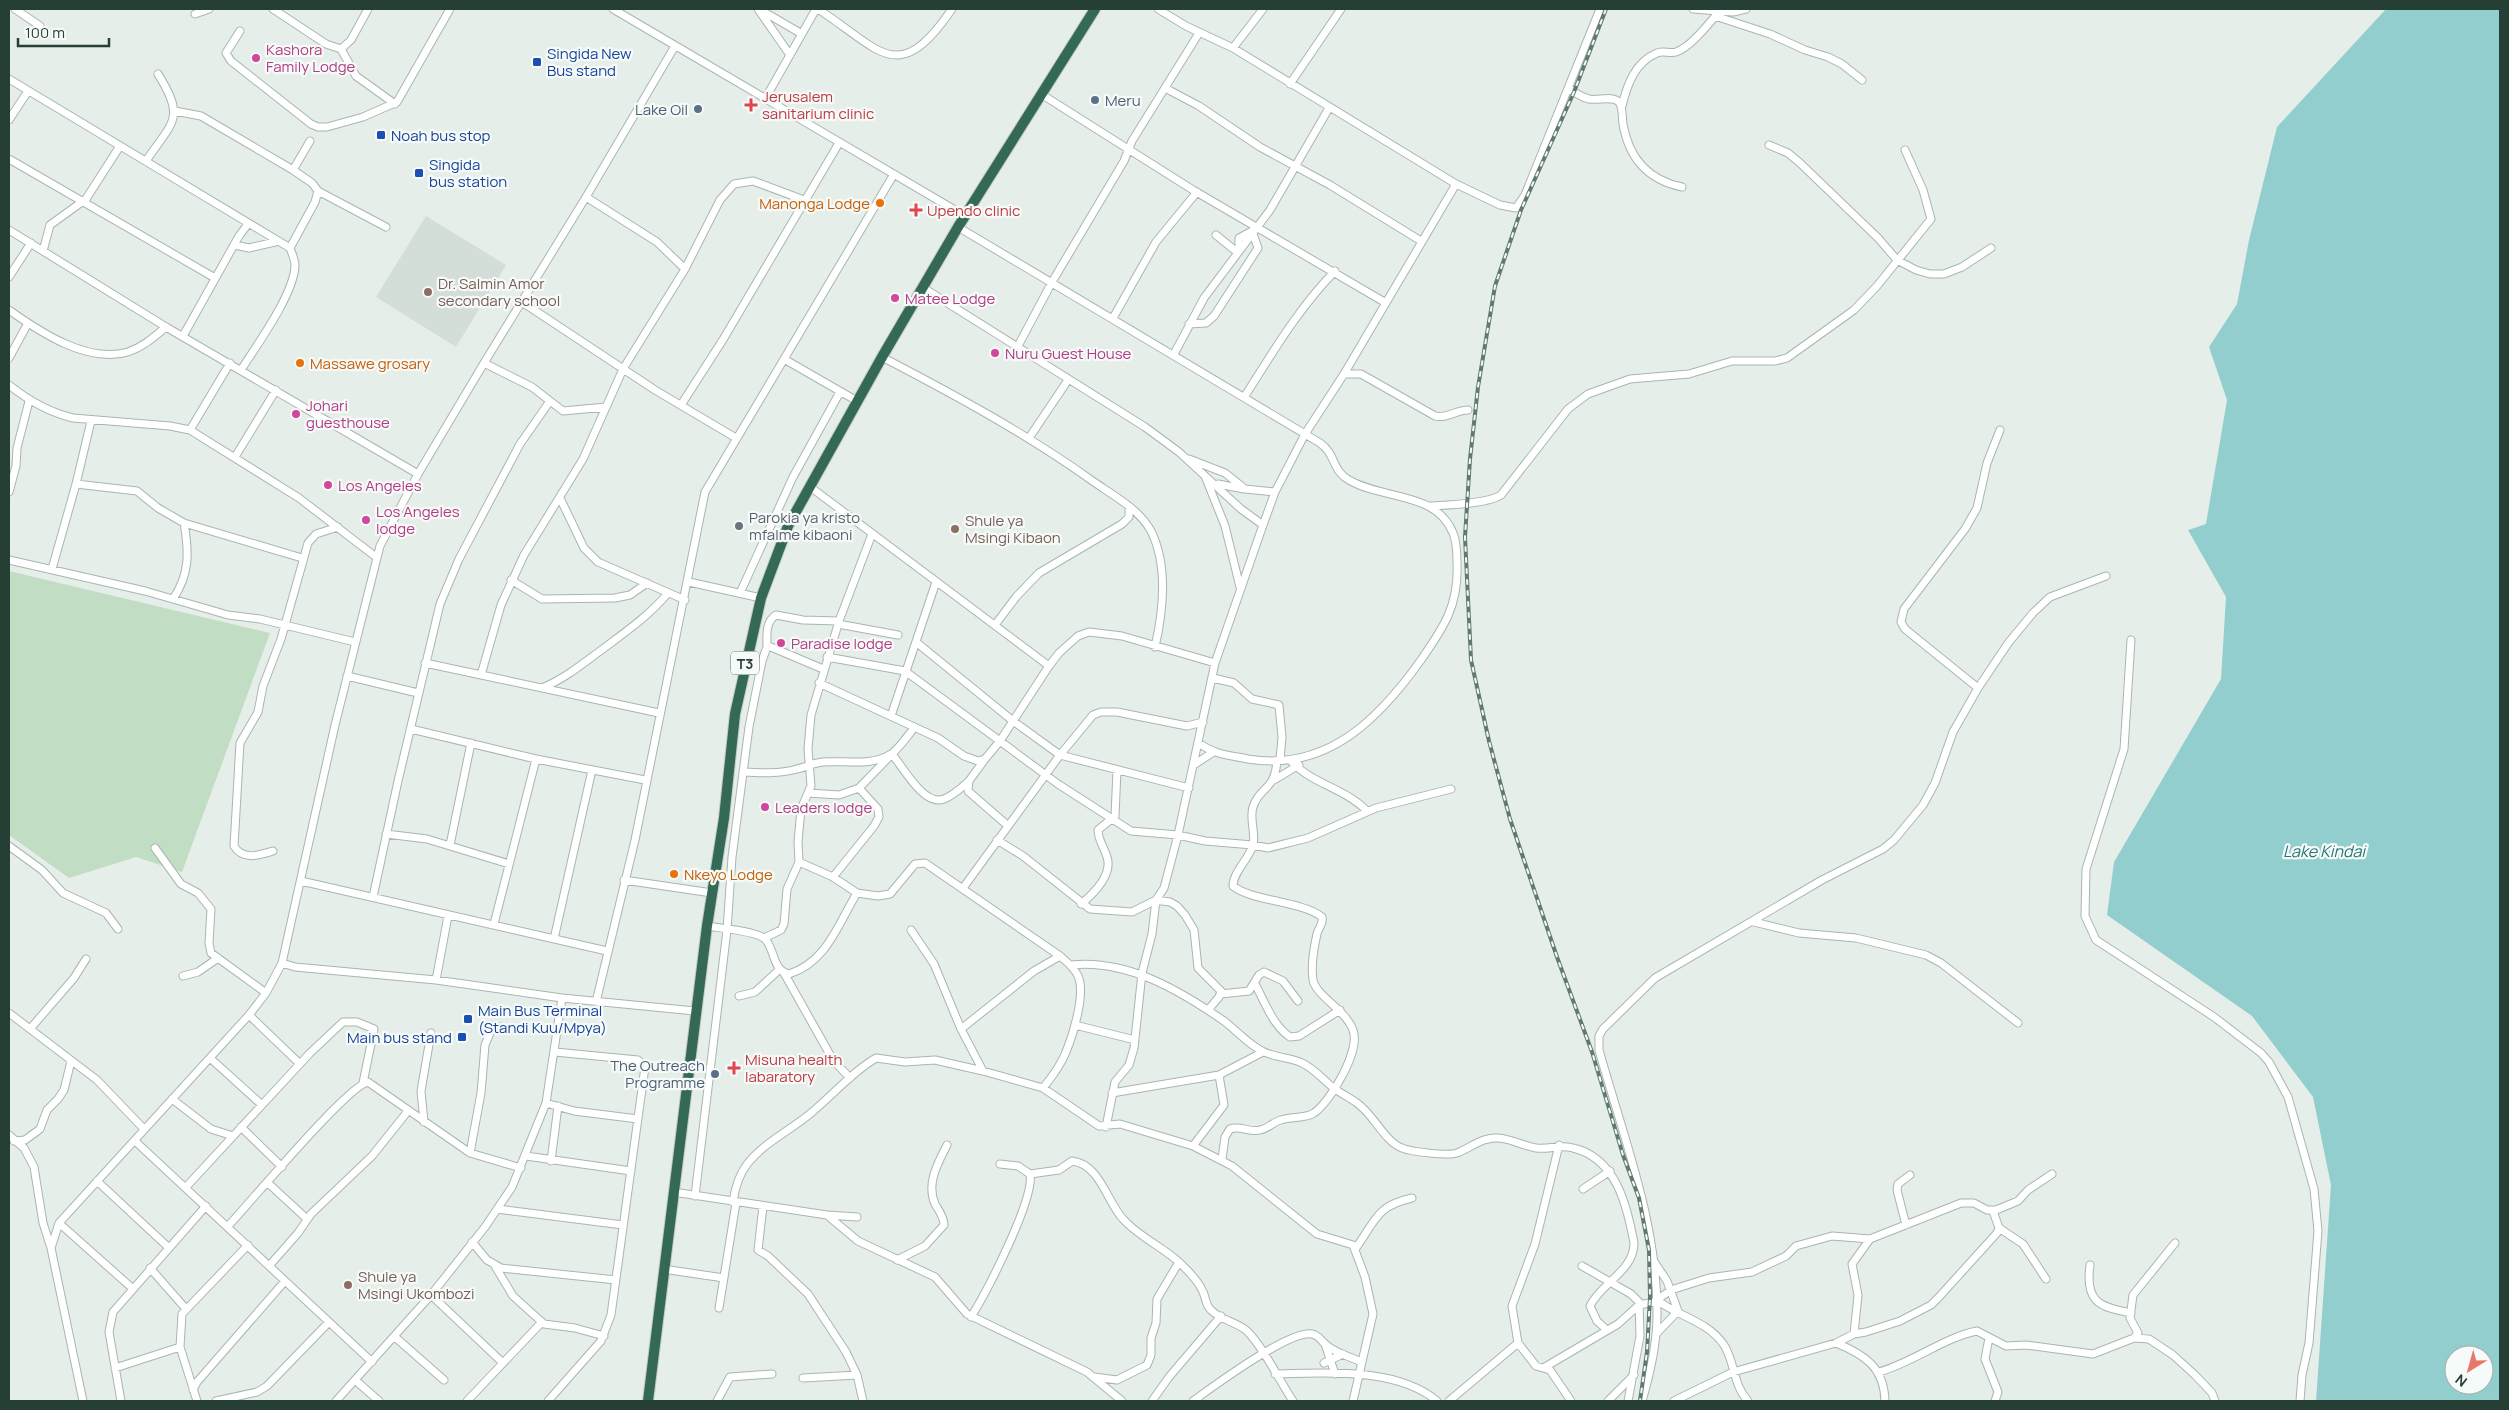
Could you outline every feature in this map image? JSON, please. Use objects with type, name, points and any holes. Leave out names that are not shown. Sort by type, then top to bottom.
[{"type":"highway","name":"T3","points":[[648,1401],[672,1192],[707,926],[724,818],[735,714],[760,598],[788,526],[882,357],[958,227],[1095,9]]},
{"type":"street","points":[[15,9],[40,26]]},
{"type":"street","points":[[195,14],[209,9]]},
{"type":"street","points":[[273,9],[326,44],[341,48],[356,76],[395,104]]},
{"type":"street","points":[[341,48],[351,40],[368,9]]},
{"type":"street","points":[[240,31],[227,47],[228,57],[314,127],[327,127],[395,104],[408,87],[450,9]]},
{"type":"street","points":[[613,9],[965,216]]},
{"type":"street","points":[[758,9],[802,34]]},
{"type":"street","points":[[758,9],[790,55]]},
{"type":"street","points":[[765,99],[817,9],[880,51],[897,56],[907,55],[922,46],[952,9]]},
{"type":"street","points":[[1158,9],[1233,48],[1456,184],[1500,205],[1516,208],[1525,195],[1600,9]]},
{"type":"street","points":[[1233,48],[1263,9]]},
{"type":"street","points":[[1290,84],[1341,9]]},
{"type":"street","points":[[1693,9],[1717,14],[1770,34],[1805,50],[1828,57],[1842,64],[1862,80]]},
{"type":"street","points":[[1682,187],[1662,182],[1642,168],[1625,134],[1622,106],[1627,88],[1634,72],[1651,56],[1658,52],[1676,52],[1698,36],[1717,14],[1738,12],[1746,9]]},
{"type":"street","points":[[1018,346],[1052,282],[1124,161],[1128,149],[1199,32]]},
{"type":"street","points":[[51,1248],[59,1223],[249,1015],[266,993],[282,963],[376,557],[418,474],[675,46]]},
{"type":"street","points":[[146,161],[171,125],[176,111],[169,91],[158,74]]},
{"type":"street","points":[[9,79],[290,248],[294,259],[293,278],[278,309],[242,370]]},
{"type":"street","points":[[1165,88],[1205,110],[1260,147],[1421,241]]},
{"type":"street","points":[[1569,88],[1590,100],[1612,99],[1627,88]]},
{"type":"street","points":[[9,120],[28,91]]},
{"type":"street","points":[[1041,94],[1254,228],[1335,271],[1386,302]]},
{"type":"street","points":[[1612,99],[1622,106]]},
{"type":"street","points":[[1174,354],[1204,298],[1254,228],[1270,210],[1329,108]]},
{"type":"street","points":[[176,111],[201,116],[293,170],[312,183],[318,191],[386,227]]},
{"type":"street","points":[[293,170],[310,141]]},
{"type":"street","points":[[681,405],[724,338],[839,143]]},
{"type":"street","points":[[1769,145],[1788,153],[1800,163],[1878,238],[1897,260],[1924,273],[1944,274],[1962,267],[1991,248]]},
{"type":"street","points":[[43,251],[50,225],[83,203],[120,146]]},
{"type":"street","points":[[1429,506],[1467,504],[1478,500],[1496,498],[1568,409],[1579,399],[1594,392],[1630,379],[1689,374],[1732,361],[1775,361],[1787,358],[1854,310],[1932,216],[1905,150]]},
{"type":"street","points":[[9,159],[216,278]]},
{"type":"street","points":[[596,1002],[635,840],[659,713],[689,582],[705,492],[894,174]]},
{"type":"street","points":[[481,675],[500,605],[511,580],[524,555],[589,448],[623,369],[685,269],[720,200],[734,184],[753,181],[804,200]]},
{"type":"street","points":[[1106,1127],[1112,1093],[1117,1078],[1129,1065],[1135,1040],[1142,974],[1152,934],[1156,900],[1164,888],[1178,835],[1216,663],[1240,588],[1275,492],[1305,434],[1344,374],[1456,184]]},
{"type":"street","points":[[290,248],[315,202],[318,191]]},
{"type":"street","points":[[1113,318],[1156,242],[1197,192]]},
{"type":"street","points":[[586,197],[657,242],[685,269]]},
{"type":"street","points":[[182,336],[248,224]]},
{"type":"street","points":[[958,227],[1245,396],[1305,434],[1331,452],[1338,471],[1350,481],[1394,496],[1415,499],[1429,506],[1438,512],[1453,533],[1456,546],[1458,583],[1452,610],[1435,639],[1384,708],[1349,737],[1308,756],[1290,760],[1260,761],[1212,753],[1187,726]]},
{"type":"street","points":[[1189,324],[1206,323],[1214,316],[1258,248],[1254,228]]},
{"type":"street","points":[[9,230],[166,327],[418,474]]},
{"type":"street","points":[[1216,235],[1238,250]]},
{"type":"street","points":[[235,244],[249,248],[279,241]]},
{"type":"street","points":[[9,277],[30,244]]},
{"type":"street","points":[[1245,396],[1296,316],[1311,296],[1335,271]]},
{"type":"street","points":[[922,287],[1145,427],[1186,458],[1204,476],[1214,482],[1241,508],[1263,525]]},
{"type":"street","points":[[522,302],[623,369],[736,438]]},
{"type":"street","points":[[9,310],[28,323],[77,348],[110,355],[136,349],[166,327]]},
{"type":"street","points":[[9,358],[28,323]]},
{"type":"street","points":[[882,357],[993,416],[1029,438],[1130,507],[1141,517],[1150,531],[1159,560],[1161,600],[1156,647]]},
{"type":"street","points":[[784,359],[858,402]]},
{"type":"street","points":[[190,430],[230,363]]},
{"type":"street","points":[[484,363],[523,381],[567,412],[606,407]]},
{"type":"street","points":[[1344,374],[1361,374],[1434,416],[1442,417],[1459,410],[1468,410]]},
{"type":"street","points":[[1029,438],[1068,380]]},
{"type":"street","points":[[9,385],[29,401],[57,414],[91,421],[170,426],[190,430],[234,457],[338,527],[376,557]]},
{"type":"street","points":[[234,457],[276,390]]},
{"type":"street","points":[[740,593],[793,477],[840,392]]},
{"type":"street","points":[[9,492],[16,466],[16,448],[29,401]]},
{"type":"street","points":[[373,897],[418,693],[440,604],[459,559],[520,444],[550,401]]},
{"type":"street","points":[[52,569],[76,484],[91,421]]},
{"type":"street","points":[[1978,688],[1905,629],[1901,617],[1923,581],[1958,538],[1977,508],[1987,463],[2000,430]]},
{"type":"street","points":[[1186,458],[1225,473],[1245,489]]},
{"type":"street","points":[[1204,476],[1225,526],[1240,588]]},
{"type":"street","points":[[1214,482],[1245,489],[1275,492]]},
{"type":"street","points":[[76,484],[137,491],[158,508],[184,523],[302,558]]},
{"type":"street","points":[[809,486],[1049,666]]},
{"type":"street","points":[[560,498],[589,554],[609,567],[685,600]]},
{"type":"street","points":[[996,625],[1016,597],[1040,573],[1122,524],[1129,517],[1130,507]]},
{"type":"street","points":[[173,599],[184,581],[187,569],[189,546],[184,523]]},
{"type":"street","points":[[273,851],[260,855],[242,855],[237,851],[234,842],[240,743],[258,712],[263,686],[285,625],[302,558],[308,543],[316,534],[338,527]]},
{"type":"street","points":[[764,938],[784,927],[787,889],[799,862],[799,829],[803,803],[811,786],[808,749],[811,715],[838,623],[872,534]]},
{"type":"street","points":[[9,560],[173,599],[228,615],[285,625],[355,642]]},
{"type":"street","points":[[1642,1401],[1656,1334],[1657,1300],[1653,1260],[1644,1208],[1599,1050],[1599,1036],[1609,1023],[1655,978],[1754,922],[1822,880],[1883,849],[1901,833],[1923,805],[1935,783],[1953,732],[1978,688],[2009,642],[2041,604],[2061,592],[2106,576]]},
{"type":"street","points":[[511,580],[539,598],[550,599],[615,598],[630,595],[647,583]]},
{"type":"street","points":[[689,582],[760,598]]},
{"type":"street","points":[[891,716],[936,582]]},
{"type":"street","points":[[541,688],[573,672],[613,643],[649,614],[668,593]]},
{"type":"street","points":[[695,1196],[727,930],[732,857],[743,772],[770,622],[776,615],[803,620],[838,623],[898,635]]},
{"type":"street","points":[[892,754],[923,794],[934,800],[946,799],[969,781],[1000,742],[1059,653],[1078,636],[1090,632],[1122,636],[1216,663]]},
{"type":"street","points":[[2130,640],[2124,749],[2086,869],[2085,916],[2096,940],[2214,1017],[2261,1053],[2269,1062],[2288,1097],[2314,1189],[2318,1232],[2309,1343],[2302,1375],[2300,1401]]},
{"type":"street","points":[[916,642],[1013,721],[1060,755],[1189,788]]},
{"type":"street","points":[[767,647],[823,669]]},
{"type":"street","points":[[827,657],[905,671],[1000,742],[1131,831],[1178,835],[1217,843],[1253,845],[1268,848],[1296,841],[1367,811],[1452,789]]},
{"type":"street","points":[[425,663],[659,713]]},
{"type":"street","points":[[347,676],[418,693]]},
{"type":"street","points":[[1213,678],[1234,683],[1252,699],[1278,705],[1282,745],[1274,780]]},
{"type":"street","points":[[819,683],[945,742],[964,756],[978,761],[985,759]]},
{"type":"street","points":[[963,888],[1007,825],[1026,804],[1060,755],[1088,720],[1101,712],[1136,714],[1187,726],[1203,722]]},
{"type":"street","points":[[411,728],[536,758],[645,780]]},
{"type":"street","points":[[808,793],[839,795],[859,788],[914,728]]},
{"type":"street","points":[[450,845],[471,742]]},
{"type":"street","points":[[1195,765],[1212,753]]},
{"type":"street","points":[[743,772],[769,773],[798,769],[810,764],[864,763],[892,754]]},
{"type":"street","points":[[1222,1159],[1225,1137],[1230,1129],[1241,1128],[1258,1131],[1280,1120],[1314,1113],[1334,1089],[1351,1059],[1355,1042],[1353,1029],[1340,1010],[1318,990],[1313,980],[1317,934],[1323,920],[1322,917],[1295,906],[1243,891],[1233,886],[1234,880],[1253,845],[1252,808],[1257,799],[1274,780],[1296,767],[1308,756]]},
{"type":"street","points":[[494,924],[536,758]]},
{"type":"street","points":[[1290,760],[1296,767],[1312,778],[1354,799],[1367,811]]},
{"type":"street","points":[[554,939],[592,770]]},
{"type":"street","points":[[1113,820],[1116,808],[1117,770]]},
{"type":"street","points":[[969,781],[970,794],[1007,825]]},
{"type":"street","points":[[833,878],[867,836],[879,817],[878,810],[859,788]]},
{"type":"street","points":[[1081,904],[1094,894],[1104,876],[1108,861],[1099,839],[1098,830],[1104,824],[1113,820]]},
{"type":"street","points":[[386,834],[450,845],[509,864]]},
{"type":"street","points":[[997,840],[1042,870],[1081,904],[1096,911],[1125,912],[1156,900],[1170,902],[1186,915],[1196,937],[1198,968],[1220,988],[1221,994]]},
{"type":"street","points":[[9,846],[42,870],[63,893],[102,910],[118,929]]},
{"type":"street","points":[[156,848],[181,884],[198,892],[211,909],[209,951],[266,993]]},
{"type":"street","points":[[799,862],[833,878],[857,893],[878,896],[890,894],[914,864],[920,862],[963,888],[1071,965],[1080,984],[1075,1025],[1066,1052],[1043,1088]]},
{"type":"street","points":[[624,880],[712,893]]},
{"type":"street","points":[[301,881],[607,951]]},
{"type":"street","points":[[739,996],[756,992],[782,971],[794,972],[822,953],[830,944],[857,893]]},
{"type":"street","points":[[436,980],[448,916]]},
{"type":"street","points":[[1754,922],[1799,933],[1856,938],[1926,955],[1941,963],[2018,1022]]},
{"type":"street","points":[[707,926],[759,935],[764,938],[774,962],[782,971],[833,1060],[850,1078]]},
{"type":"street","points":[[911,930],[934,964],[961,1029],[984,1071]]},
{"type":"street","points":[[961,1029],[1034,970],[1060,956]]},
{"type":"street","points":[[183,976],[198,972],[218,958]]},
{"type":"street","points":[[30,1029],[74,978],[86,959]]},
{"type":"street","points":[[282,963],[295,967],[436,980],[596,1002],[696,1011]]},
{"type":"street","points":[[1071,965],[1097,964],[1142,974],[1208,1010],[1263,1052],[1310,1066],[1334,1089],[1368,1111],[1390,1140],[1402,1148],[1448,1155],[1460,1152],[1486,1139],[1506,1138],[1536,1148],[1559,1145],[1588,1153],[1610,1171],[1627,1214],[1634,1243],[1632,1257],[1590,1306],[1597,1321],[1607,1330]]},
{"type":"street","points":[[1208,1010],[1221,994],[1249,991],[1262,973],[1274,975],[1288,986],[1298,1001]]},
{"type":"street","points":[[1255,984],[1271,1015],[1284,1033],[1290,1037],[1299,1036],[1340,1010]]},
{"type":"street","points":[[336,1401],[431,1295],[497,1209],[521,1168],[546,1103],[562,998]]},
{"type":"street","points":[[9,1013],[119,1101],[144,1129]]},
{"type":"street","points":[[249,1015],[300,1064]]},
{"type":"street","points":[[186,1187],[300,1064],[343,1022],[357,1022],[372,1027],[374,1033],[364,1083],[331,1112],[228,1226]]},
{"type":"street","points":[[1075,1025],[1135,1040]]},
{"type":"street","points":[[470,1153],[487,1038],[492,1028],[501,1028]]},
{"type":"street","points":[[424,1122],[420,1100],[431,1034]]},
{"type":"street","points":[[548,1401],[604,1336],[612,1309],[645,1067],[638,1060],[555,1052]]},
{"type":"street","points":[[1112,1093],[1219,1075],[1263,1052]]},
{"type":"street","points":[[210,1058],[262,1105]]},
{"type":"street","points":[[719,1308],[736,1185],[748,1163],[766,1145],[812,1112],[850,1078],[878,1058],[904,1062],[935,1060],[984,1071],[1043,1088],[1092,1123],[1106,1127],[1115,1124],[1127,1125],[1192,1146],[1222,1159],[1250,1179],[1317,1234],[1331,1240],[1348,1242],[1356,1248],[1374,1314],[1353,1401]]},
{"type":"street","points":[[9,1140],[17,1142],[32,1136],[43,1125],[47,1110],[58,1100],[64,1090],[71,1061]]},
{"type":"street","points":[[1192,1146],[1224,1105],[1219,1075]]},
{"type":"street","points":[[364,1083],[371,1084],[470,1153],[521,1168]]},
{"type":"street","points":[[172,1100],[212,1129],[234,1136]]},
{"type":"street","points":[[546,1103],[580,1112],[638,1119]]},
{"type":"street","points":[[551,1161],[558,1106]]},
{"type":"street","points":[[269,1266],[307,1220],[372,1156],[408,1111]]},
{"type":"street","points":[[241,1127],[282,1167]]},
{"type":"street","points":[[9,1135],[26,1152],[34,1167],[40,1211],[51,1248],[83,1401]]},
{"type":"street","points":[[135,1141],[372,1362]]},
{"type":"street","points":[[897,1260],[925,1246],[944,1225],[943,1217],[932,1195],[932,1186],[934,1172],[947,1145]]},
{"type":"street","points":[[1559,1145],[1553,1162],[1548,1198],[1538,1236],[1512,1306],[1518,1343],[1536,1366],[1545,1367],[1555,1376],[1571,1401]]},
{"type":"street","points":[[526,1156],[631,1171]]},
{"type":"street","points":[[1000,1164],[1018,1166],[1030,1174],[1059,1170],[1072,1161],[1085,1165],[1095,1174],[1112,1206],[1124,1220],[1179,1262],[1200,1286],[1209,1308],[1245,1330],[1260,1346],[1263,1354],[1293,1401]]},
{"type":"street","points":[[1582,1189],[1610,1171]]},
{"type":"street","points":[[971,1317],[1012,1235],[1026,1200],[1030,1174]]},
{"type":"street","points":[[1992,1211],[2018,1201],[2028,1190],[2052,1174]]},
{"type":"street","points":[[1906,1225],[1897,1190],[1898,1184],[1910,1175]]},
{"type":"street","points":[[96,1181],[168,1247]]},
{"type":"street","points":[[268,1183],[307,1220]]},
{"type":"street","points":[[672,1192],[827,1215],[857,1217]]},
{"type":"street","points":[[1356,1248],[1384,1208],[1393,1202],[1412,1198]]},
{"type":"street","points":[[1545,1367],[1618,1324],[1639,1305],[1657,1300],[1671,1290],[1710,1278],[1752,1272],[1786,1256],[1796,1246],[1832,1236],[1870,1239],[1961,1203],[1974,1203],[1992,1211],[1999,1228],[2022,1244],[2046,1279]]},
{"type":"street","points":[[121,1401],[109,1332],[110,1317],[132,1288],[206,1206]]},
{"type":"street","points":[[763,1206],[758,1250],[768,1256],[808,1294],[836,1334],[857,1375],[863,1401]]},
{"type":"street","points":[[497,1209],[624,1225]]},
{"type":"street","points":[[827,1215],[858,1241],[936,1276],[960,1308],[971,1317],[1094,1377],[1122,1401]]},
{"type":"street","points":[[59,1223],[132,1288]]},
{"type":"street","points":[[1674,1401],[1733,1372],[1836,1343],[1854,1334],[1890,1325],[1931,1305],[1955,1281],[1999,1228]]},
{"type":"street","points":[[1854,1334],[1858,1295],[1852,1264],[1870,1239]]},
{"type":"street","points":[[472,1242],[495,1266],[513,1296],[542,1322],[604,1336]]},
{"type":"street","points":[[2134,1338],[2138,1330],[2132,1321],[2130,1313],[2135,1291],[2175,1243]]},
{"type":"street","points":[[197,1401],[180,1347],[180,1326],[186,1309],[248,1245]]},
{"type":"street","points":[[1653,1260],[1659,1266],[1671,1290],[1678,1311]]},
{"type":"street","points":[[1094,1377],[1117,1380],[1147,1364],[1151,1355],[1151,1338],[1156,1323],[1157,1299],[1179,1262]]},
{"type":"street","points":[[2090,1265],[2088,1283],[2094,1300],[2108,1308],[2130,1313]]},
{"type":"street","points":[[495,1266],[616,1280]]},
{"type":"street","points":[[1582,1266],[1634,1297],[1639,1305],[1640,1336],[1628,1401]]},
{"type":"street","points":[[150,1268],[186,1309]]},
{"type":"street","points":[[663,1269],[724,1278]]},
{"type":"street","points":[[193,1390],[201,1378],[286,1281]]},
{"type":"street","points":[[431,1295],[503,1363]]},
{"type":"street","points":[[1657,1300],[1710,1331],[1723,1344],[1733,1372],[1748,1401]]},
{"type":"street","points":[[1656,1334],[1678,1311]]},
{"type":"street","points":[[1152,1401],[1169,1377],[1221,1316]]},
{"type":"street","points":[[216,1401],[256,1392],[267,1386],[328,1322]]},
{"type":"street","points":[[468,1401],[542,1322]]},
{"type":"street","points":[[1879,1372],[1905,1364],[1969,1333],[1980,1332],[2006,1346],[2026,1345],[2093,1354],[2134,1338],[2152,1340],[2173,1355],[2212,1393],[2214,1401]]},
{"type":"street","points":[[1193,1401],[1220,1381],[1263,1354],[1285,1342],[1308,1334],[1318,1336],[1325,1344],[1361,1362]]},
{"type":"street","points":[[395,1337],[444,1380]]},
{"type":"street","points":[[1989,1338],[1985,1359],[1998,1392],[1995,1401]]},
{"type":"street","points":[[1448,1401],[1518,1343]]},
{"type":"street","points":[[1836,1343],[1862,1356],[1879,1372],[1884,1384],[1885,1401]]},
{"type":"street","points":[[1325,1344],[1327,1361],[1335,1374]]},
{"type":"street","points":[[115,1368],[180,1347]]},
{"type":"street","points":[[1327,1361],[1343,1354]]},
{"type":"street","points":[[717,1401],[730,1377],[772,1374]]},
{"type":"street","points":[[1275,1374],[1358,1374],[1417,1388],[1437,1401]]},
{"type":"street","points":[[803,1378],[857,1375]]},
{"type":"street","points":[[1608,1401],[1634,1375]]},
{"type":"street","points":[[355,1380],[379,1401]]},
{"type":"shaded area","points":[[426,216],[506,265],[456,347],[376,297]]},
{"type":"green space","points":[[9,571],[270,633],[182,872],[136,857],[69,878],[9,835]]},
{"type":"water","name":"Lake Kindai","points":[[2386,9],[2500,9],[2500,1401],[2316,1401],[2331,1185],[2313,1097],[2252,1016],[2107,915],[2114,862],[2221,679],[2226,597],[2188,530],[2206,524],[2227,400],[2209,347],[2237,304],[2249,240],[2277,127]]},
{"type":"railway","points":[[1606,9],[1574,92],[1521,210],[1495,286],[1478,387],[1470,459],[1465,537],[1471,660],[1489,741],[1510,819],[1592,1052],[1623,1155],[1639,1198],[1649,1250],[1650,1297],[1647,1352],[1640,1401]]},
{"type":"place","name":"Kashora Family Lodge","points":[[256,58]]},
{"type":"place","name":"Singida New Bus stand","points":[[537,62]]},
{"type":"place","name":"Meru","points":[[1095,100]]},
{"type":"place","name":"Jerusalem sanitarium clinic","points":[[751,105]]},
{"type":"place","name":"Lake Oil","points":[[698,109]]},
{"type":"place","name":"Noah bus stop","points":[[381,135]]},
{"type":"place","name":"Singida bus station","points":[[419,173]]},
{"type":"place","name":"Manonga Lodge","points":[[880,203]]},
{"type":"place","name":"Upendo clinic","points":[[916,210]]},
{"type":"place","name":"Dr. Salmin Amor secondary school","points":[[428,292]]},
{"type":"place","name":"Matee Lodge","points":[[895,298]]},
{"type":"place","name":"Nuru Guest House","points":[[995,353]]},
{"type":"place","name":"Massawe grosary","points":[[300,363]]},
{"type":"place","name":"Johari guesthouse","points":[[296,414]]},
{"type":"place","name":"Los Angeles","points":[[328,485]]},
{"type":"place","name":"Los Angeles lodge","points":[[366,520]]},
{"type":"place","name":"Parokia ya kristo mfalme kibaoni","points":[[739,526]]},
{"type":"place","name":"Shule ya Msingi Kibaon","points":[[955,529]]},
{"type":"place","name":"Paradise lodge","points":[[781,643]]},
{"type":"place","name":"Leaders lodge","points":[[765,807]]},
{"type":"place","name":"Nkeyo Lodge","points":[[674,874]]},
{"type":"place","name":"Main Bus Terminal (Standi Kuu/Mpya)","points":[[468,1019]]},
{"type":"place","name":"Main bus stand","points":[[462,1037]]},
{"type":"place","name":"Misuna health labaratory","points":[[734,1068]]},
{"type":"place","name":"The Outreach Programme","points":[[715,1074]]},
{"type":"place","name":"Shule ya Msingi Ukombozi","points":[[348,1285]]}]
